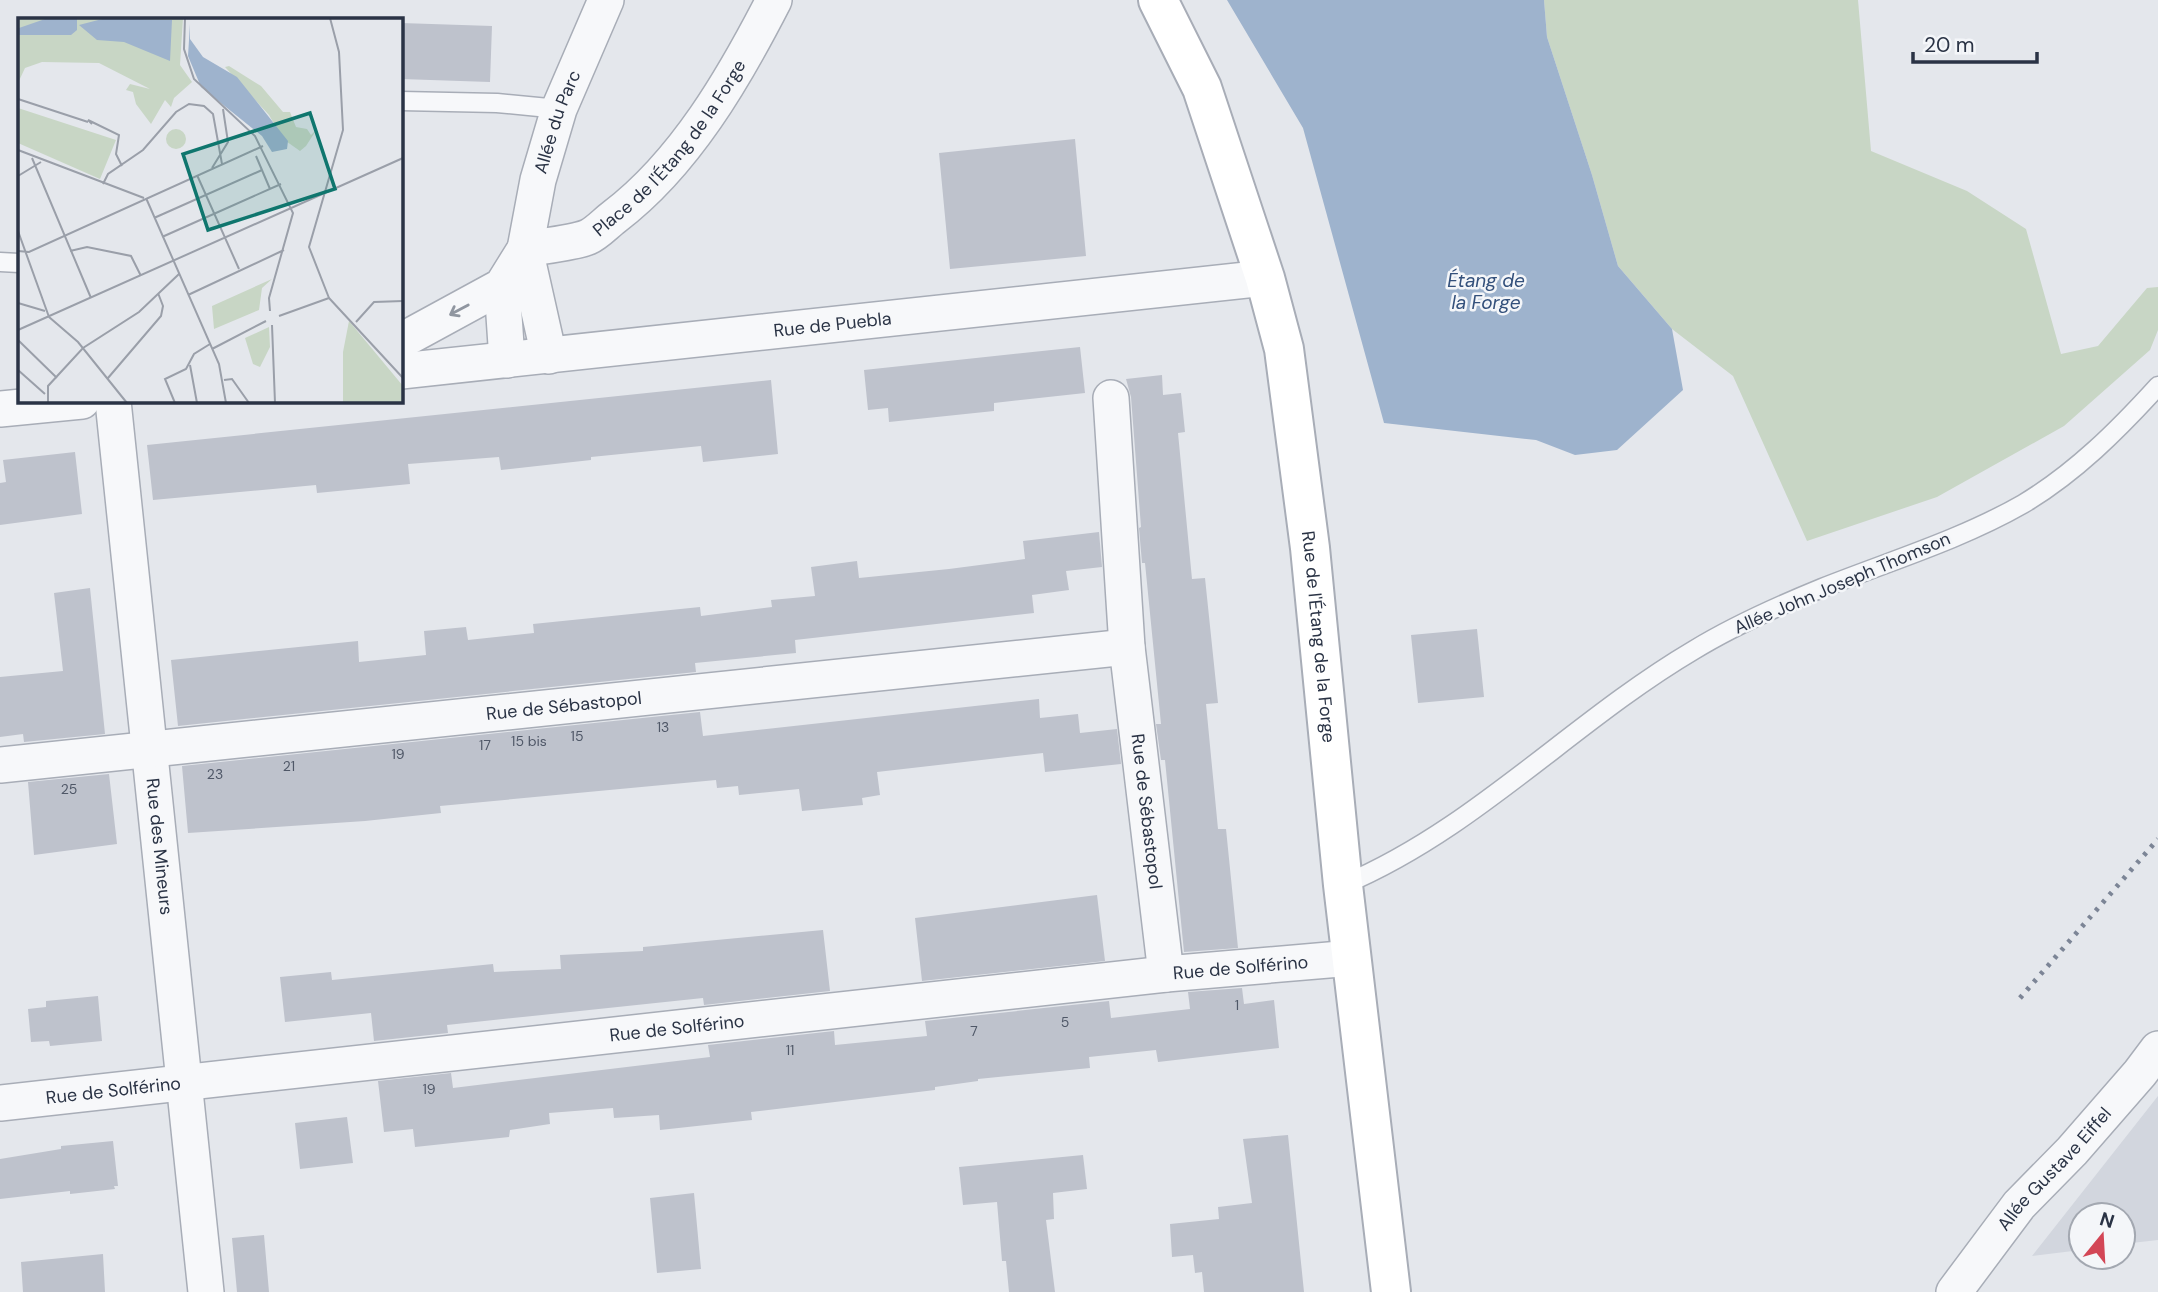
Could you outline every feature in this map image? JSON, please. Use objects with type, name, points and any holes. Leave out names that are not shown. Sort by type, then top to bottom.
[{"type":"street","name":"Allée du Parc","points":[[402,340],[502,286],[525,249],[538,180],[559,109],[606,0]]},
{"type":"street","name":"Place de l'Étang de la Forge","points":[[525,249],[588,237],[636,201],[679,152],[715,102],[750,47],[774,0]]},
{"type":"street","name":"Rue de l'Étang de la Forge","points":[[1158,0],[1202,88],[1265,278],[1284,349],[1310,548],[1343,886],[1391,1292]]},
{"type":"street","name":"Allée du Parc","points":[[525,249],[549,356]]},
{"type":"street","name":"Rue de Puebla","points":[[402,371],[1265,278]]},
{"type":"street","points":[[502,286],[507,360]]},
{"type":"street","name":"Rue de Sébastopol","points":[[1111,398],[1127,647],[1166,974]]},
{"type":"street","points":[[0,409],[72,402]]},
{"type":"street","name":"Rue des Mineurs","points":[[113,402],[206,1292]]},
{"type":"street","name":"Rue de Sébastopol","points":[[0,765],[1127,647]]},
{"type":"street","name":"Rue de Solférino","points":[[0,1102],[1166,974],[1352,958]]},
{"type":"street","name":"Allée Gustave Eiffel","points":[[1954,1292],[2019,1205],[2089,1131],[2158,1049]]},
{"type":"lane","points":[[402,101],[497,103],[559,109]]},
{"type":"lane","points":[[0,262],[18,263]]},
{"type":"lane","name":"Allée John Joseph Thomson","points":[[1343,886],[1382,869],[1448,828],[1615,702],[1714,638],[1749,619],[1823,588],[1941,544],[2023,503],[2092,454],[2158,386]]},
{"type":"shaded area","points":[[2158,1096],[2158,1240],[2137,1242],[2137,1201],[2075,1201]]},
{"type":"shaded area","points":[[2067,1212],[2067,1252],[2032,1256]]},
{"type":"green space","points":[[1544,0],[1858,0],[1871,151],[1967,191],[2026,229],[2061,354],[2098,346],[2147,288],[2158,287],[2158,330],[2150,350],[2064,426],[1937,497],[1807,541],[1733,376],[1672,329],[1618,266],[1592,175],[1547,37]]},
{"type":"water","name":"Étang de la Forge","points":[[1227,0],[1544,0],[1547,37],[1592,175],[1618,266],[1672,329],[1683,390],[1617,450],[1575,455],[1536,440],[1384,423],[1303,128]]},
{"type":"building","points":[[402,23],[492,26],[490,82],[402,79]]},
{"type":"building","points":[[1075,139],[1086,256],[950,269],[939,153]]},
{"type":"building","points":[[1080,347],[1085,393],[994,403],[994,411],[889,422],[888,408],[868,410],[864,370]]},
{"type":"building","points":[[1162,375],[1163,395],[1181,393],[1185,432],[1178,433],[1192,579],[1205,578],[1218,703],[1206,704],[1218,829],[1226,829],[1238,948],[1184,952],[1165,760],[1161,760],[1156,724],[1161,724],[1145,563],[1142,563],[1131,397],[1126,379]]},
{"type":"building","points":[[771,380],[778,454],[703,462],[701,446],[591,457],[591,460],[501,470],[499,457],[408,464],[410,484],[317,493],[316,485],[153,500],[147,445]]},
{"type":"building","points":[[75,452],[82,514],[0,525],[0,483],[6,482],[3,460]]},
{"type":"building","points":[[1099,532],[1102,567],[1066,571],[1069,590],[1032,595],[1034,613],[795,640],[796,653],[695,663],[696,672],[178,726],[171,660],[358,641],[359,662],[426,655],[424,631],[466,627],[468,640],[534,633],[533,624],[700,607],[701,616],[772,607],[771,600],[815,596],[811,567],[857,561],[859,578],[949,569],[1025,559],[1023,541]]},
{"type":"building","points":[[90,588],[105,734],[24,742],[23,734],[0,737],[0,677],[63,671],[54,593]]},
{"type":"building","points":[[1477,629],[1484,697],[1418,703],[1411,635]]},
{"type":"building","points":[[1039,699],[1040,718],[1078,714],[1080,733],[1117,729],[1121,764],[1045,772],[1043,753],[877,772],[880,795],[862,798],[863,805],[802,811],[799,789],[739,795],[738,786],[717,788],[716,780],[440,806],[441,813],[365,821],[188,833],[182,766],[700,712],[703,736]]},
{"type":"building","points":[[109,774],[117,844],[34,855],[28,782]]},
{"type":"building","points":[[1097,895],[1105,961],[922,981],[915,918]]},
{"type":"building","points":[[823,930],[830,991],[704,1005],[703,998],[447,1025],[448,1033],[374,1041],[371,1013],[285,1022],[280,977],[331,972],[332,980],[493,964],[494,972],[561,969],[560,955],[643,951],[643,947]]},
{"type":"building","points":[[1242,988],[1244,1004],[1274,1000],[1279,1048],[1158,1062],[1156,1050],[1089,1057],[1090,1068],[978,1079],[935,1087],[935,1090],[751,1112],[752,1120],[660,1130],[659,1115],[614,1118],[613,1108],[549,1113],[550,1124],[510,1130],[509,1137],[415,1147],[413,1129],[384,1132],[378,1081],[451,1073],[453,1088],[710,1057],[708,1045],[834,1031],[835,1045],[927,1036],[925,1021],[1109,1001],[1111,1018],[1190,1009],[1188,992]]},
{"type":"building","points":[[98,996],[102,1041],[50,1046],[49,1041],[31,1042],[28,1009],[46,1007],[46,1001]]},
{"type":"building","points":[[347,1117],[353,1163],[300,1169],[295,1123]]},
{"type":"building","points":[[1288,1135],[1304,1292],[1204,1292],[1202,1272],[1195,1273],[1193,1255],[1172,1257],[1170,1224],[1219,1219],[1218,1207],[1252,1203],[1243,1139]]},
{"type":"building","points":[[113,1141],[118,1186],[114,1186],[115,1189],[0,1199],[0,1159],[61,1149],[61,1146]]},
{"type":"building","points":[[1083,1155],[1087,1189],[1053,1193],[1054,1219],[1046,1220],[1055,1292],[1009,1292],[1006,1261],[1002,1261],[997,1202],[963,1205],[959,1167]]},
{"type":"building","points":[[694,1193],[701,1269],[657,1273],[650,1198]]},
{"type":"building","points":[[264,1235],[269,1292],[237,1292],[232,1238]]},
{"type":"building","points":[[103,1254],[105,1292],[23,1292],[21,1262]]},
{"type":"railway","points":[[2020,998],[2158,839]]}]
